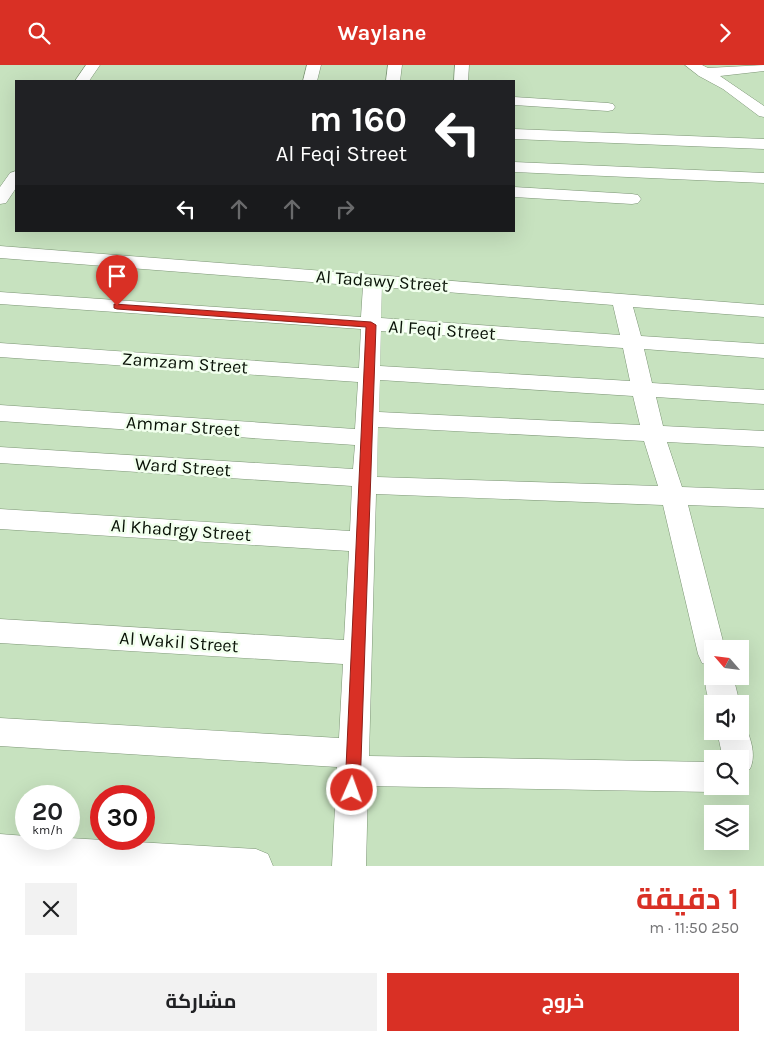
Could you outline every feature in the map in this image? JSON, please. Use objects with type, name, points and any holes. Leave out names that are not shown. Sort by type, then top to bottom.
[{"type":"street","points":[[83,80],[93,65]]},
{"type":"street","points":[[310,80],[314,65]]},
{"type":"street","points":[[393,80],[395,65]]},
{"type":"street","points":[[461,80],[462,65]]},
{"type":"street","points":[[698,69],[764,67]]},
{"type":"street","points":[[698,69],[728,86],[764,113]]},
{"type":"street","points":[[515,101],[608,107]]},
{"type":"street","points":[[515,133],[764,144]]},
{"type":"street","points":[[515,167],[764,178]]},
{"type":"street","points":[[0,199],[15,177]]},
{"type":"street","points":[[515,192],[632,199]]},
{"type":"street","name":"Al Tadawy Street","points":[[0,252],[764,311]]},
{"type":"street","points":[[349,866],[373,280]]},
{"type":"street","name":"Al Feqi Street","points":[[0,298],[764,351]]},
{"type":"street","points":[[622,300],[654,434],[673,496],[709,640]]},
{"type":"street","name":"Zamzam Street","points":[[0,351],[764,397]]},
{"type":"street","name":"Ammar Street","points":[[0,413],[367,429],[654,434],[764,439]]},
{"type":"street","name":"Ward Street","points":[[0,455],[365,482],[764,499]]},
{"type":"street","name":"Al Khadrgy Street","points":[[0,519],[363,541]]},
{"type":"street","name":"Al Wakil Street","points":[[0,631],[357,653]]},
{"type":"street","points":[[0,732],[354,762],[704,777]]},
{"type":"street","points":[[0,851],[256,866]]},
{"type":"route","points":[[117,306],[371,325],[352,790]]}]
